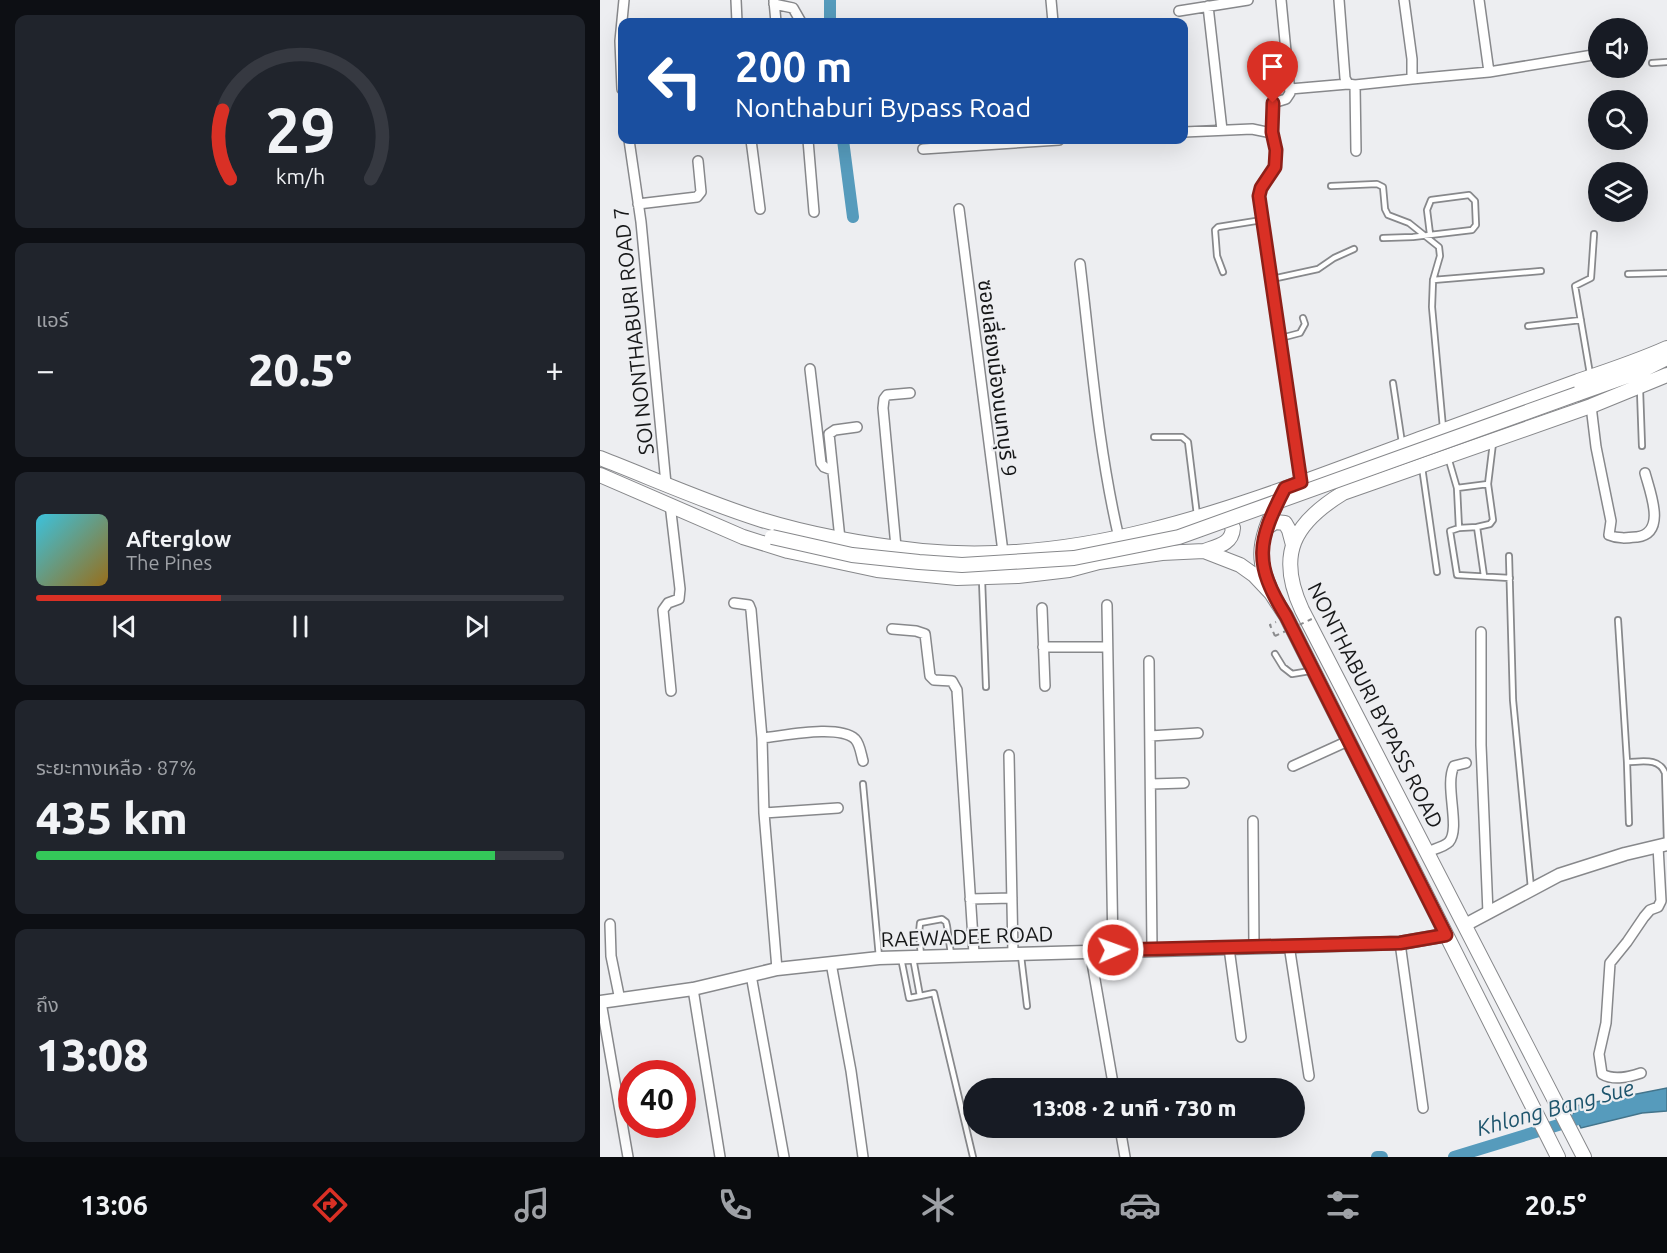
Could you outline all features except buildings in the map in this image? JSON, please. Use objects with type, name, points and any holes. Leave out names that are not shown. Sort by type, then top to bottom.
[{"type":"main road","points":[[600,458],[762,520],[840,539],[960,553],[1069,548],[1119,538],[1199,517],[1285,488],[1667,348]]},
{"type":"main road","points":[[713,523],[852,555],[919,562],[962,565],[1085,556],[1179,537],[1639,372],[1667,358]]},
{"type":"main road","name":"NONTHABURI BYPASS ROAD","points":[[1582,1152],[1293,592],[1289,575],[1293,545],[1308,519],[1344,493],[1591,406],[1667,375]]},
{"type":"main road","name":"NONTHABURI BYPASS ROAD","points":[[600,475],[742,537],[846,565],[916,575],[982,584],[1018,576],[1068,570],[1099,562],[1162,553],[1204,551],[1240,565],[1271,593],[1286,616],[1557,1156]]},
{"type":"main road","name":"NONTHABURI BYPASS ROAD","points":[[1271,593],[1261,562],[1262,544],[1266,528],[1285,488]]},
{"type":"main road","points":[[1199,517],[1228,522],[1233,528],[1233,536],[1227,543],[1204,551]]},
{"type":"main road","points":[[1266,528],[1275,522],[1285,523],[1293,545]]},
{"type":"street","points":[[622,18],[624,0]]},
{"type":"street","points":[[736,0],[737,18]]},
{"type":"street","points":[[1051,0],[1053,18]]},
{"type":"street","points":[[1179,11],[1248,0]]},
{"type":"street","points":[[1281,0],[1290,89],[1288,98],[1273,103],[1272,132],[1276,150],[1275,167],[1261,188],[1259,196],[1301,482]]},
{"type":"street","points":[[1339,0],[1346,78],[1352,84],[1356,151]]},
{"type":"street","points":[[1404,0],[1412,59],[1412,79]]},
{"type":"street","points":[[1479,0],[1489,72]]},
{"type":"street","points":[[776,18],[774,2],[793,8],[799,18]]},
{"type":"street","points":[[1208,6],[1222,130]]},
{"type":"street","points":[[1290,89],[1489,72],[1588,56]]},
{"type":"street","points":[[1188,132],[1252,129],[1272,132]]},
{"type":"street","name":"SOI NONTHABURI ROAD 7","points":[[630,144],[638,204],[666,484]]},
{"type":"street","points":[[752,144],[760,209]]},
{"type":"street","points":[[808,144],[814,212]]},
{"type":"street","points":[[923,149],[937,144]]},
{"type":"street","points":[[638,204],[697,197],[701,192],[699,160]]},
{"type":"street","name":"ซอยเลี่ยงเมืองนนทบุรี 9","points":[[959,209],[1003,552]]},
{"type":"street","points":[[1080,264],[1101,446],[1107,487],[1119,538]]},
{"type":"street","points":[[810,369],[821,463],[832,470]]},
{"type":"street","points":[[896,547],[883,408],[887,395],[910,393]]},
{"type":"street","points":[[1591,406],[1596,447],[1611,521],[1609,535],[1616,538],[1642,537],[1652,529],[1656,517],[1645,473]]},
{"type":"street","points":[[840,539],[829,434],[831,431],[857,427]]},
{"type":"street","points":[[670,504],[680,593],[663,610],[671,691]]},
{"type":"street","points":[[734,603],[749,605],[752,610],[762,738],[764,813],[777,969]]},
{"type":"street","points":[[1107,605],[1113,950]]},
{"type":"street","points":[[1042,608],[1045,686]]},
{"type":"street","points":[[892,630],[916,631],[925,634],[930,676],[934,680],[949,680],[956,687],[974,954]]},
{"type":"street","points":[[1481,632],[1481,745],[1488,913]]},
{"type":"street","points":[[1043,647],[1107,647]]},
{"type":"street","points":[[1149,661],[1152,948]]},
{"type":"street","points":[[762,738],[831,731],[853,738],[858,743],[863,761]]},
{"type":"street","points":[[1150,736],[1198,733]]},
{"type":"street","points":[[1293,766],[1348,741]]},
{"type":"street","points":[[1009,755],[1012,898],[1017,953]]},
{"type":"street","points":[[1427,852],[1446,844],[1451,839],[1453,824],[1450,774],[1454,766],[1466,763]]},
{"type":"street","points":[[1151,784],[1184,783]]},
{"type":"street","points":[[764,813],[838,808]]},
{"type":"street","points":[[1253,821],[1254,946]]},
{"type":"street","points":[[1465,925],[1559,875],[1664,845],[1661,901],[1658,907],[1650,910],[1644,917],[1610,963],[1606,1023],[1599,1054],[1602,1074],[1608,1077],[1627,1077],[1641,1073]]},
{"type":"street","points":[[970,899],[1012,898]]},
{"type":"street","points":[[610,924],[611,956],[620,1000]]},
{"type":"street","name":"RAEWADEE ROAD","points":[[600,1002],[693,989],[777,969],[879,958],[1152,948],[1400,943],[1446,935]]},
{"type":"street","points":[[1400,943],[1423,1108]]},
{"type":"street","points":[[1289,945],[1309,1076]]},
{"type":"street","points":[[1229,948],[1241,1037]]},
{"type":"street","points":[[1090,951],[1112,1078]]},
{"type":"street","points":[[831,963],[851,1071],[863,1157]]},
{"type":"street","points":[[751,975],[784,1157]]},
{"type":"street","points":[[693,989],[720,1157]]},
{"type":"street","points":[[600,1002],[628,1157]]},
{"type":"street","points":[[1122,1138],[1125,1157]]},
{"type":"lane","points":[[1652,63],[1667,62]]},
{"type":"lane","points":[[1331,186],[1377,184],[1383,187],[1385,209],[1388,214],[1409,223],[1439,247],[1440,256],[1433,280],[1432,307],[1444,430]]},
{"type":"lane","points":[[1383,238],[1413,237],[1472,230],[1476,225],[1475,201],[1469,195],[1431,200],[1427,210],[1430,234]]},
{"type":"lane","points":[[1223,272],[1217,256],[1215,231],[1218,228],[1262,220]]},
{"type":"lane","points":[[1591,377],[1575,286],[1592,279],[1594,234]]},
{"type":"lane","points":[[1272,279],[1318,269],[1334,258],[1354,249]]},
{"type":"lane","points":[[1433,280],[1541,271]]},
{"type":"lane","points":[[1628,274],[1667,273]]},
{"type":"lane","points":[[1281,338],[1300,333],[1305,324],[1303,318]]},
{"type":"lane","points":[[1528,326],[1581,320]]},
{"type":"lane","points":[[1392,383],[1402,445]]},
{"type":"lane","points":[[1640,387],[1642,446]]},
{"type":"lane","points":[[1154,437],[1182,437],[1188,442],[1199,517]]},
{"type":"lane","points":[[1493,441],[1488,484],[1492,520],[1490,524],[1477,527],[1452,529],[1450,534],[1457,574],[1510,578]]},
{"type":"lane","points":[[1448,457],[1457,488],[1460,528]]},
{"type":"lane","points":[[1422,467],[1437,572]]},
{"type":"lane","points":[[1457,488],[1488,484]]},
{"type":"lane","points":[[1477,527],[1484,576]]},
{"type":"lane","points":[[1509,556],[1513,700],[1531,889]]},
{"type":"lane","points":[[982,584],[986,687]]},
{"type":"lane","points":[[1618,620],[1629,823]]},
{"type":"lane","points":[[1275,654],[1283,667],[1292,674],[1313,670]]},
{"type":"lane","points":[[1627,762],[1658,762],[1662,766],[1665,773],[1664,845]]},
{"type":"lane","points":[[862,784],[879,958]]},
{"type":"lane","points":[[951,955],[946,922],[942,919],[920,923],[912,956],[909,998],[934,993],[973,1157]]},
{"type":"lane","points":[[1017,953],[1027,1006]]},
{"type":"lane","points":[[912,956],[920,996]]},
{"type":"path","points":[[1270,625],[1275,636],[1314,618]]},
{"type":"water","points":[[1667,1088],[1667,1111],[1642,1113],[1581,1128],[1570,1107]]},
{"type":"waterway","points":[[830,0],[830,18]]},
{"type":"waterway","points":[[844,144],[853,217]]},
{"type":"waterway","name":"Khlong Bang Sue","points":[[1454,1157],[1591,1115]]},
{"type":"waterway","name":"Khlong Bang Sue","points":[[1377,1157],[1382,1157]]},
{"type":"route","points":[[1113,950],[1400,943],[1446,935],[1286,616],[1271,593],[1261,562],[1266,528],[1275,507],[1285,488],[1301,482],[1259,196],[1261,188],[1275,167],[1276,150],[1272,132],[1273,103]]}]
